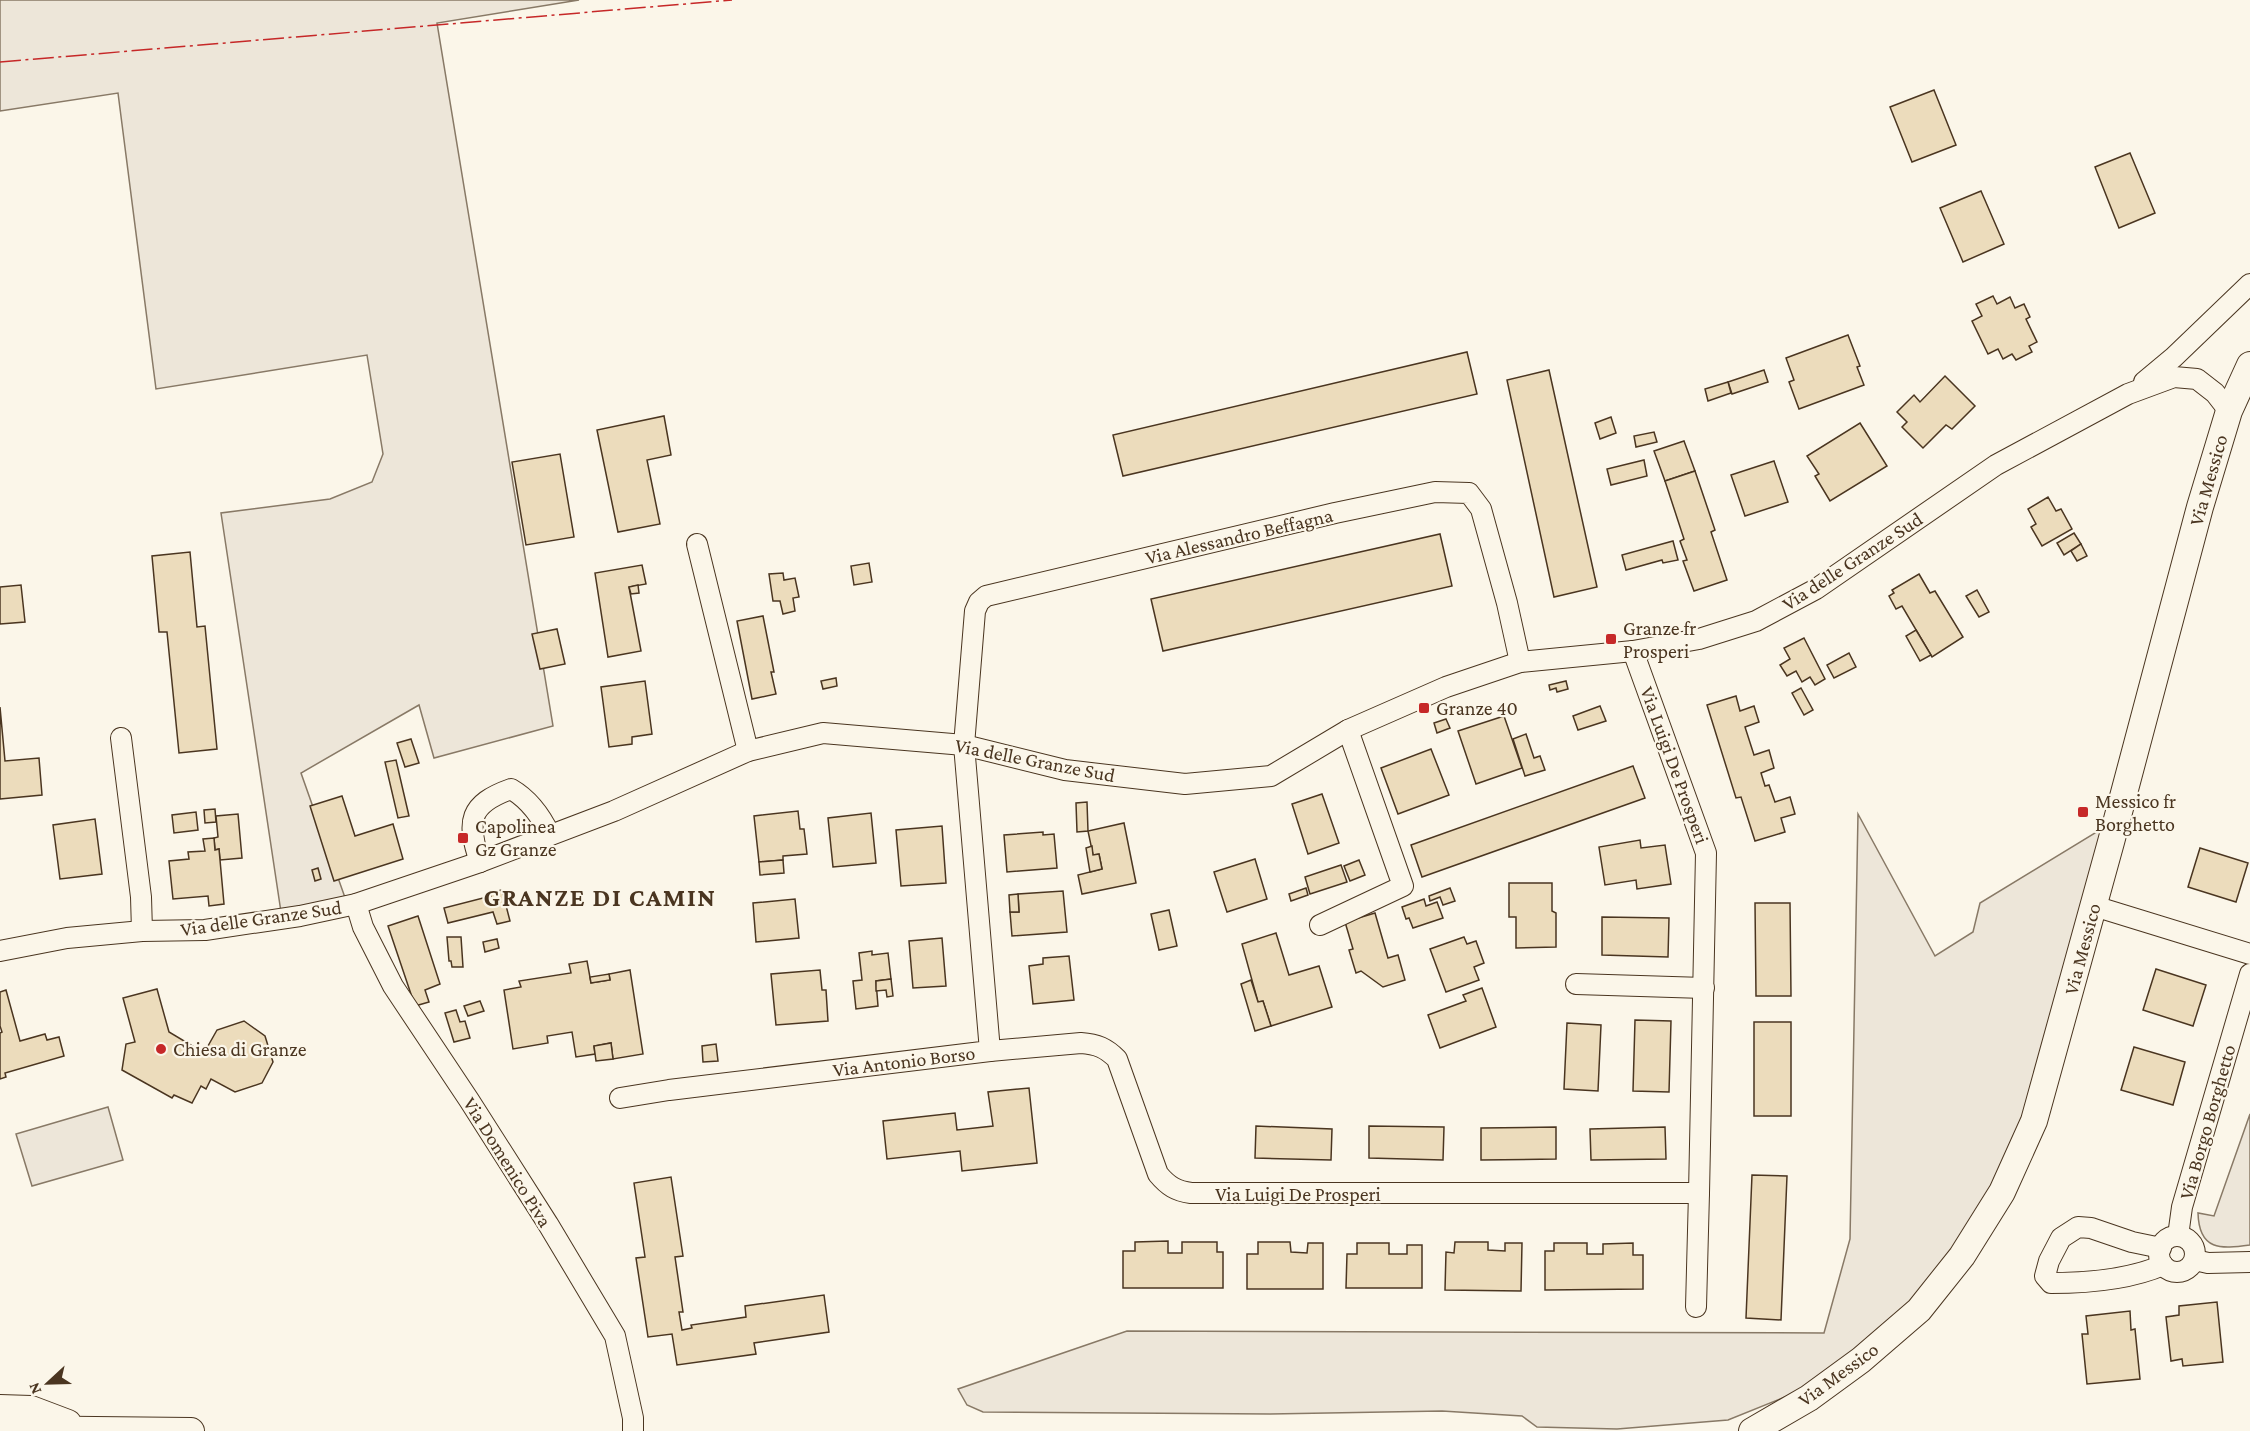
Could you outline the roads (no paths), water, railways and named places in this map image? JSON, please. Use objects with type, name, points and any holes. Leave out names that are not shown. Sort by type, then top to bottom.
[{"type":"street","name":"Via delle Granze Sud","points":[[2128,394],[2174,357],[2250,284]]},
{"type":"street","name":"Via Messico","points":[[1752,1431],[1809,1398],[1861,1360],[1918,1310],[1962,1256],[2002,1192],[2034,1121],[2094,906],[2200,507],[2229,411],[2250,365]]},
{"type":"street","name":"Via delle Granze Sud","points":[[0,951],[67,938],[142,931],[205,930],[300,916],[356,904],[480,862],[614,811],[748,751],[823,733],[964,745],[1065,770],[1185,784],[1271,776],[1348,730],[1446,687],[1520,662],[1634,651],[1699,639],[1756,621],[1816,589],[1996,465],[2128,394],[2174,377],[2197,379],[2215,393],[2229,411]]},
{"type":"street","name":"Via Alessandro Beffagna","points":[[964,745],[975,611],[979,602],[986,596],[1335,513],[1435,492],[1469,493],[1481,509],[1508,603],[1520,662]]},
{"type":"street","points":[[697,544],[748,751]]},
{"type":"street","name":"Via Luigi De Prosperi","points":[[1634,651],[1706,853],[1696,1307]]},
{"type":"street","points":[[1320,925],[1403,886],[1348,730]]},
{"type":"street","points":[[121,738],[141,897],[142,931]]},
{"type":"street","name":"Via Antonio Borso","points":[[620,1098],[990,1051],[964,745]]},
{"type":"street","points":[[480,862],[473,841],[473,825],[477,808],[492,796],[511,789],[522,795],[542,819],[550,835]]},
{"type":"street","name":"Via Domenico Piva","points":[[356,904],[363,927],[393,986],[548,1224],[615,1336],[633,1418],[633,1431]]},
{"type":"street","points":[[2094,906],[2250,954]]},
{"type":"street","name":"Via Borgo Borghetto","points":[[2178,1236],[2182,1207],[2250,974]]},
{"type":"street","points":[[1576,984],[1704,988]]},
{"type":"street","name":"Via Luigi De Prosperi","points":[[990,1051],[1081,1043],[1107,1049],[1118,1059],[1158,1174],[1178,1191],[1212,1194],[1700,1193]]},
{"type":"street","points":[[2178,1236],[2168,1239],[2162,1257],[2145,1273],[2066,1283],[2051,1283],[2045,1276],[2049,1261],[2061,1238],[2078,1227],[2091,1228],[2132,1242],[2162,1257],[2173,1272],[2180,1273],[2187,1270],[2194,1260],[2196,1251],[2188,1239],[2178,1236]]},
{"type":"street","points":[[2194,1260],[2208,1263],[2250,1262]]},
{"type":"street","points":[[0,1408],[31,1409],[85,1429]]},
{"type":"street","points":[[0,1429],[191,1431]]},
{"type":"place","name":"Granze fr Prosperi","points":[[1611,639]]},
{"type":"place","name":"Granze 40","points":[[1424,708]]},
{"type":"place","name":"Messico fr Borghetto","points":[[2083,812]]},
{"type":"place","name":"Capolinea Gz Granze","points":[[463,838]]},
{"type":"place","name":"Chiesa di Granze","points":[[161,1049]]},
{"type":"district","name":"GRANZE DI CAMIN","points":[[600,897]]}]
